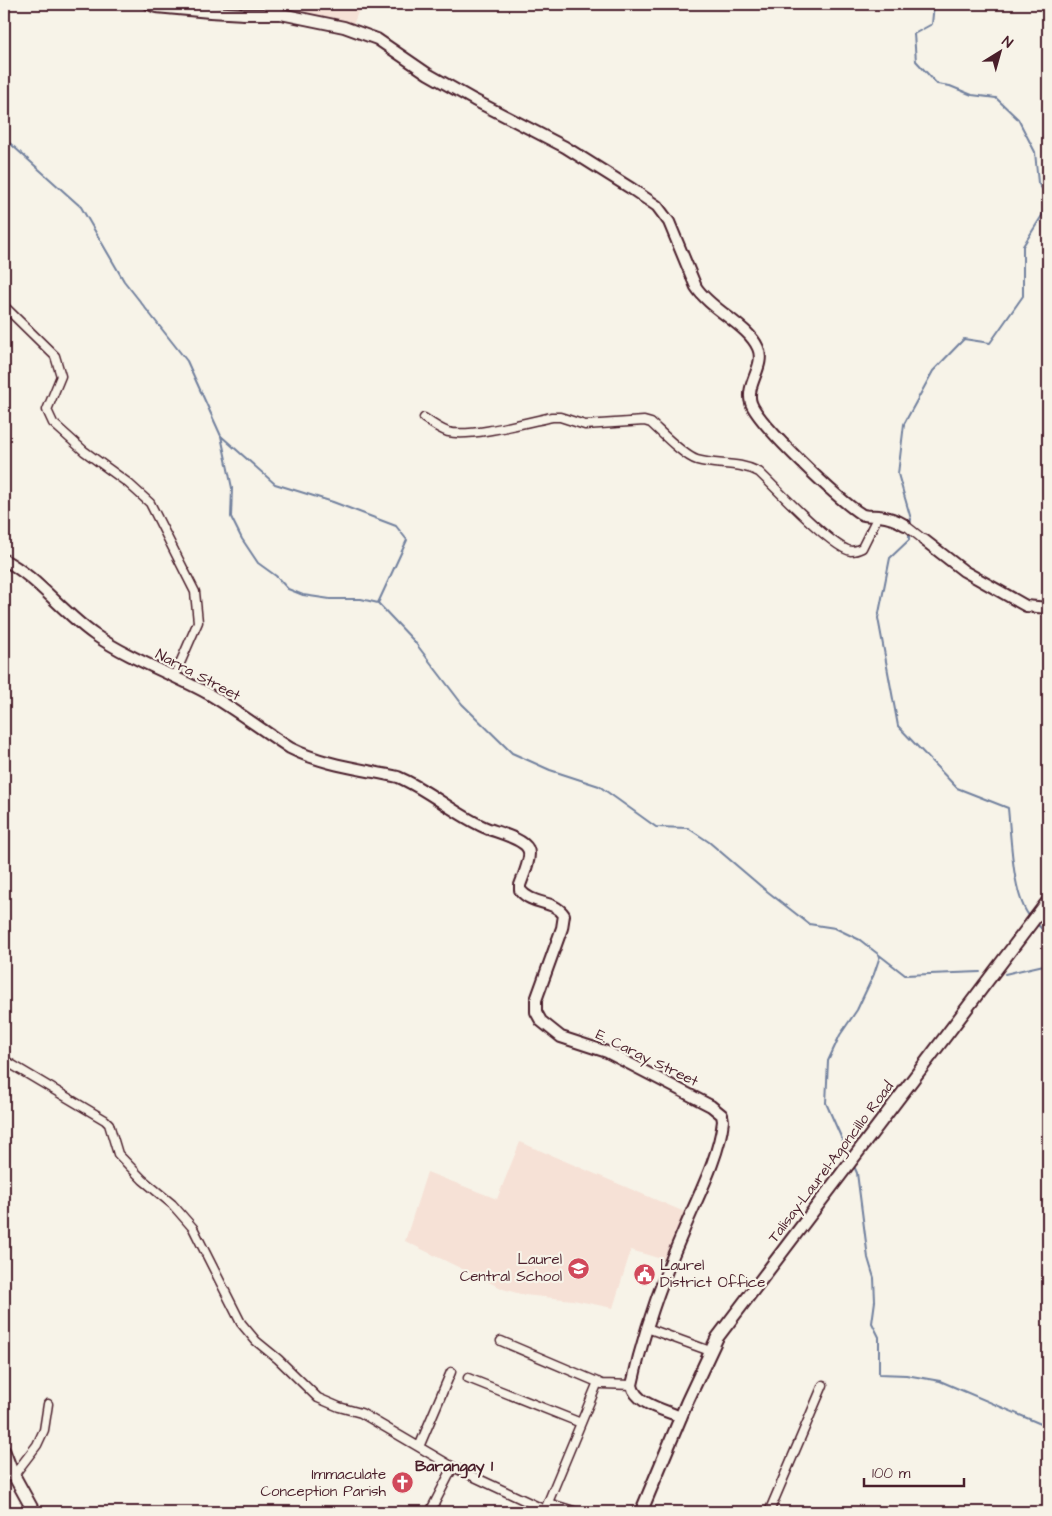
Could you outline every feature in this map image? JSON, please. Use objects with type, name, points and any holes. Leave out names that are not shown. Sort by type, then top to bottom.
[{"type":"main road","name":"Talisay-Laurel-Agoncillo Road","points":[[641,1512],[710,1351],[723,1330],[1046,904]]},
{"type":"main road","points":[[4,1451],[14,1475],[34,1512]]},
{"type":"street","points":[[149,4],[156,7],[210,12],[281,14],[344,27],[377,39],[428,74],[565,147],[649,200],[663,213],[669,222],[701,295],[748,334],[757,347],[761,358],[750,393],[751,402],[755,412],[776,435],[838,496],[863,515],[896,520],[964,571],[995,589],[1026,606],[1048,608]]},
{"type":"street","points":[[4,306],[55,356],[61,376],[48,410],[52,423],[150,503],[195,592],[198,622],[174,677]]},
{"type":"street","points":[[424,418],[446,431],[457,434],[490,430],[552,417],[560,417],[585,425],[644,421],[651,424],[697,460],[748,467],[758,472],[830,540],[850,551],[862,548],[878,516]]},
{"type":"street","name":"Narra Street","points":[[4,560],[23,572],[81,626],[142,662],[208,694],[304,755],[398,777]]},
{"type":"street","name":"E. Caray Street","points":[[398,777],[417,786],[444,805],[476,823],[520,841],[529,849],[530,856],[520,890],[530,899],[555,906],[564,915],[562,928],[536,1000],[536,1012],[541,1021],[561,1037],[607,1052],[711,1106],[722,1115],[722,1128],[714,1157],[682,1234],[647,1328]]},
{"type":"street","points":[[4,1060],[110,1124],[118,1154],[143,1180],[172,1204],[193,1228],[241,1323],[256,1341],[318,1398],[339,1407],[361,1413],[452,1467],[546,1508],[577,1512]]},
{"type":"street","points":[[681,1417],[645,1402],[635,1393],[632,1384],[647,1328],[710,1351]]},
{"type":"street","points":[[501,1341],[598,1382],[618,1385],[632,1384]]},
{"type":"street","points":[[419,1447],[451,1372]]},
{"type":"street","points":[[468,1378],[581,1423]]},
{"type":"street","points":[[546,1508],[598,1382]]},
{"type":"street","points":[[769,1512],[824,1385]]},
{"type":"street","points":[[14,1475],[37,1445],[44,1430],[48,1404]]},
{"type":"street","points":[[430,1512],[452,1467]]},
{"type":"shaded area","points":[[300,4],[361,4],[352,28],[298,11]]},
{"type":"shaded area","points":[[520,1142],[687,1213],[668,1261],[631,1250],[613,1308],[573,1300],[524,1295],[503,1289],[405,1241],[427,1172],[497,1199]]},
{"type":"waterway","points":[[934,4],[932,24],[914,34],[916,61],[937,84],[950,86],[972,95],[996,98],[1018,119],[1035,152],[1038,183],[1048,197]]},
{"type":"waterway","points":[[4,138],[81,207],[124,281],[187,361],[221,436],[275,484],[333,502],[396,526],[407,540],[378,603],[414,641],[462,704],[512,753],[550,770],[599,786],[656,827],[688,828],[709,842],[809,924],[835,928],[860,940],[905,975],[980,972]]},
{"type":"waterway","points":[[910,526],[911,519],[898,474],[904,424],[933,371],[964,339],[990,343],[1023,296],[1023,246],[1048,206]]},
{"type":"waterway","points":[[221,436],[232,488],[231,517],[242,539],[258,563],[276,576],[288,589],[303,595],[330,599],[361,599],[378,603]]},
{"type":"waterway","points":[[909,533],[909,540],[890,558],[878,618],[898,726],[957,788],[1008,808],[1016,882],[1025,909],[1031,918]]},
{"type":"waterway","points":[[1036,923],[1048,935]]},
{"type":"waterway","points":[[849,1155],[826,1103],[828,1061],[840,1035],[857,1010],[874,974],[880,956]]},
{"type":"waterway","points":[[1005,974],[1048,964]]},
{"type":"waterway","points":[[853,1164],[857,1173],[868,1258],[874,1278],[875,1301],[872,1323],[879,1337],[879,1374],[906,1375],[940,1381],[1048,1427]]},
{"type":"place","name":"Laurel Central School","points":[[578,1268]]},
{"type":"place","name":"Laurel District Office","points":[[644,1274]]},
{"type":"place","name":"Immaculate Conception Parish","points":[[402,1483]]},
{"type":"district","name":"Barangay 1","points":[[454,1466]]}]
